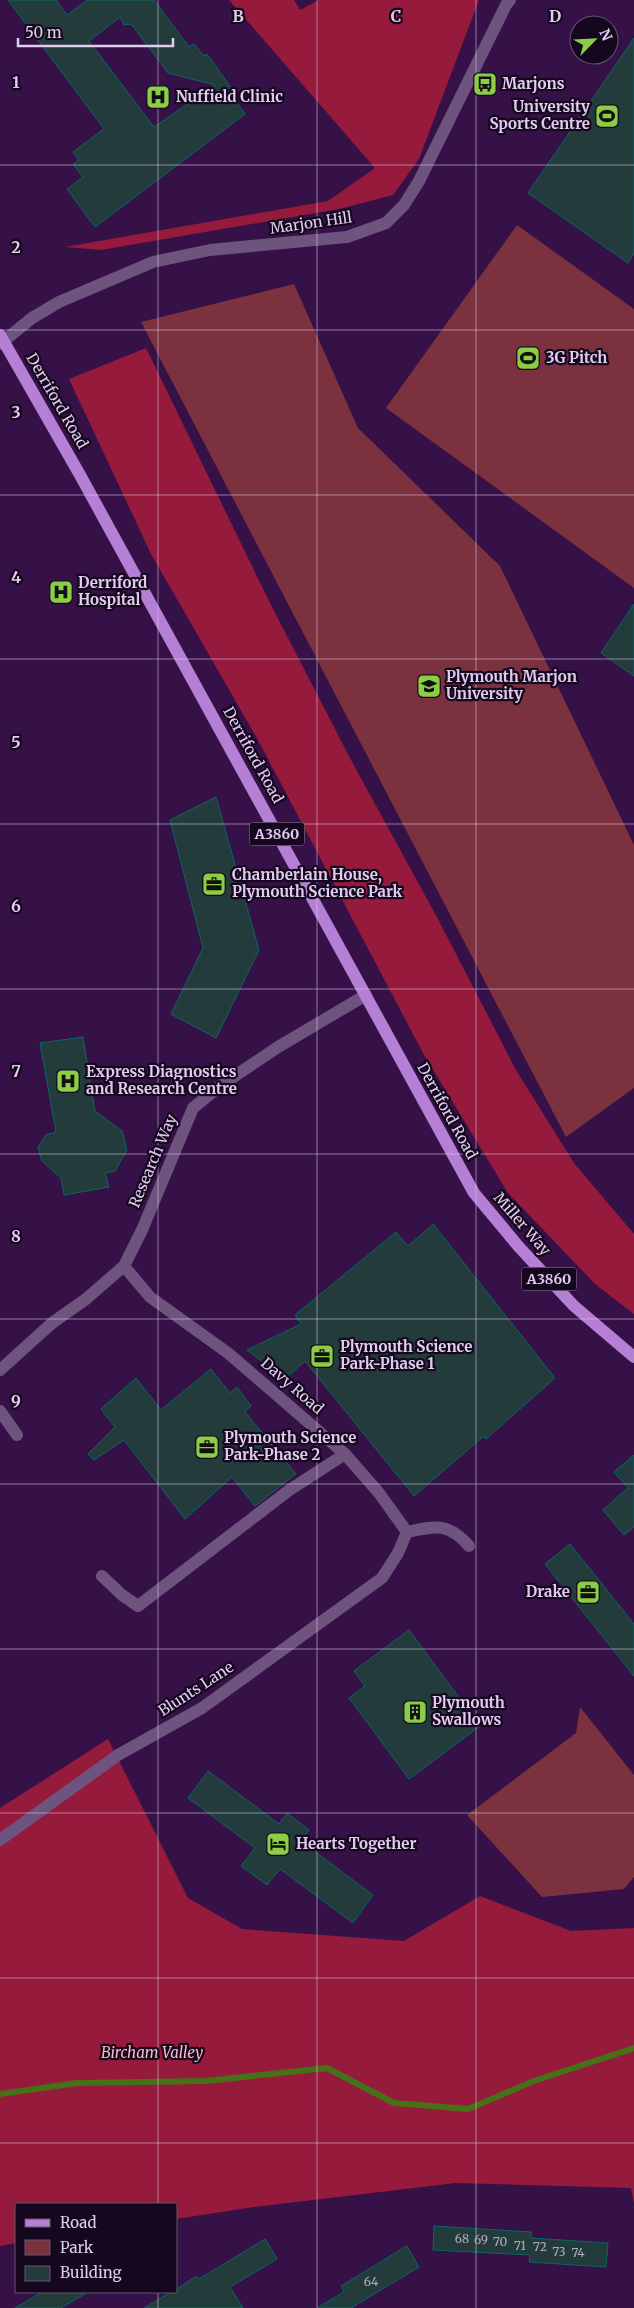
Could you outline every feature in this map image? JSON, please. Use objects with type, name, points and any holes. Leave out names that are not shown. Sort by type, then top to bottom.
[{"type":"main road","name":"Derriford Road","points":[[1,340],[80,475],[474,1193]]},
{"type":"main road","name":"Miller Way","points":[[474,1193],[519,1247],[574,1306],[634,1356]]},
{"type":"street","name":"Marjon Hill","points":[[1,340],[59,302],[153,262],[210,250],[347,237],[386,224],[404,205],[419,181],[510,0]]},
{"type":"street","name":"Research Way","points":[[0,1370],[52,1323],[86,1299],[124,1266],[142,1230],[194,1108],[220,1086],[278,1047],[366,995]]},
{"type":"street","name":"Davy Road","points":[[124,1266],[150,1297],[228,1353],[345,1454],[378,1493],[407,1532]]},
{"type":"street","points":[[0,1411],[17,1435]]},
{"type":"street","points":[[102,1576],[138,1606],[288,1491],[345,1454]]},
{"type":"street","points":[[407,1532],[431,1527],[444,1527],[455,1532],[470,1546]]},
{"type":"street","name":"Blunts Lane","points":[[0,1840],[118,1756],[202,1708],[382,1578],[398,1552],[407,1532]]},
{"type":"green space","points":[[229,0],[294,0],[300,10],[319,0],[479,0],[419,159],[393,195],[339,209],[101,250],[65,247],[328,201],[375,168]]},
{"type":"green space","name":"3G Pitch","points":[[517,225],[634,309],[634,588],[386,408]]},
{"type":"green space","points":[[294,284],[358,428],[500,566],[634,845],[634,1088],[566,1137],[141,322]]},
{"type":"green space","points":[[146,348],[269,601],[351,760],[438,919],[516,1070],[574,1163],[634,1234],[634,1314],[595,1284],[508,1193],[423,1053],[258,740],[151,554],[69,379]]},
{"type":"green space","points":[[580,1707],[634,1775],[634,1877],[624,1889],[542,1897],[467,1815],[576,1733]]},
{"type":"green space","name":"Bircham Valley","points":[[108,1739],[188,1898],[242,1929],[404,1941],[480,1896],[571,1931],[634,1928],[634,2204],[631,2188],[456,2183],[254,2207],[178,2219],[178,2203],[15,2203],[15,2243],[0,2246],[0,1808]]},
{"type":"building","points":[[8,0],[56,0],[67,15],[87,0],[154,0],[189,47],[194,44],[204,56],[207,54],[232,89],[226,88],[245,114],[95,227],[67,189],[83,177],[73,164],[79,160],[73,152],[104,129]],"holes":[[[120,17],[124,25],[131,24],[168,73],[215,85],[154,127],[89,41]]]},
{"type":"building","name":"University Sports Centre","points":[[634,38],[634,253],[628,263],[528,193],[616,65],[619,65],[619,60]]},
{"type":"building","points":[[634,604],[634,676],[601,653]]},
{"type":"building","name":"Chamberlain House, Plymouth Science Park","points":[[216,797],[259,950],[216,1038],[171,1014],[203,948],[170,820]]},
{"type":"building","name":"Express Diagnostics and Research Centre","points":[[83,1037],[95,1111],[122,1131],[127,1150],[115,1171],[105,1173],[109,1187],[64,1195],[61,1178],[42,1161],[38,1147],[46,1135],[56,1132],[40,1043]]},
{"type":"building","name":"Plymouth Science Park-Phase 1","points":[[433,1224],[555,1378],[486,1439],[484,1436],[414,1496],[305,1361],[285,1379],[247,1350],[301,1324],[295,1315],[396,1232],[408,1246]]},
{"type":"building","name":"Plymouth Science Park-Phase 2","points":[[211,1369],[230,1393],[237,1387],[251,1406],[245,1412],[296,1474],[255,1506],[232,1477],[185,1519],[124,1440],[94,1460],[88,1454],[115,1427],[101,1409],[136,1378],[161,1410]]},
{"type":"building","points":[[634,1455],[634,1527],[624,1535],[603,1510],[628,1488],[614,1472]]},
{"type":"building","name":"Drake","points":[[570,1544],[634,1624],[634,1676],[545,1564]]},
{"type":"building","name":"Plymouth Swallows","points":[[409,1630],[480,1726],[409,1779],[349,1698],[365,1686],[354,1671]]},
{"type":"building","name":"Hearts Together","points":[[208,1771],[279,1824],[287,1813],[309,1830],[301,1841],[373,1895],[353,1923],[280,1869],[267,1885],[241,1866],[255,1848],[188,1798]]},
{"type":"building","points":[[434,2226],[531,2232],[531,2238],[608,2243],[606,2267],[529,2262],[530,2255],[433,2250]]},
{"type":"building","points":[[265,2239],[277,2259],[230,2287],[243,2308],[144,2308],[169,2293],[178,2293],[178,2288],[197,2276],[199,2279]]},
{"type":"building","points":[[407,2246],[419,2267],[351,2308],[317,2308],[344,2292],[341,2286]]},
{"type":"building","points":[[40,2293],[86,2293],[61,2308],[15,2308]]},
{"type":"waterway","points":[[0,2094],[77,2083],[206,2081],[327,2068],[394,2103],[468,2109],[534,2081],[634,2048]]},
{"type":"place","name":"Marjons","points":[[485,84]]},
{"type":"place","name":"Nuffield Clinic","points":[[158,97]]},
{"type":"place","name":"University Sports Centre","points":[[607,116]]},
{"type":"place","name":"3G Pitch","points":[[528,358]]},
{"type":"place","name":"Derriford Hospital","points":[[61,592]]},
{"type":"place","name":"Plymouth Marjon University","points":[[429,686]]},
{"type":"place","name":"Chamberlain House, Plymouth Science Park","points":[[214,884]]},
{"type":"place","name":"Express Diagnostics and Research Centre","points":[[68,1081]]},
{"type":"place","name":"Plymouth Science Park-Phase 1","points":[[322,1356]]},
{"type":"place","name":"Plymouth Science Park-Phase 2","points":[[207,1447]]},
{"type":"place","name":"Drake","points":[[588,1592]]},
{"type":"place","name":"Plymouth Swallows","points":[[415,1712]]},
{"type":"place","name":"Hearts Together","points":[[278,1844]]}]
